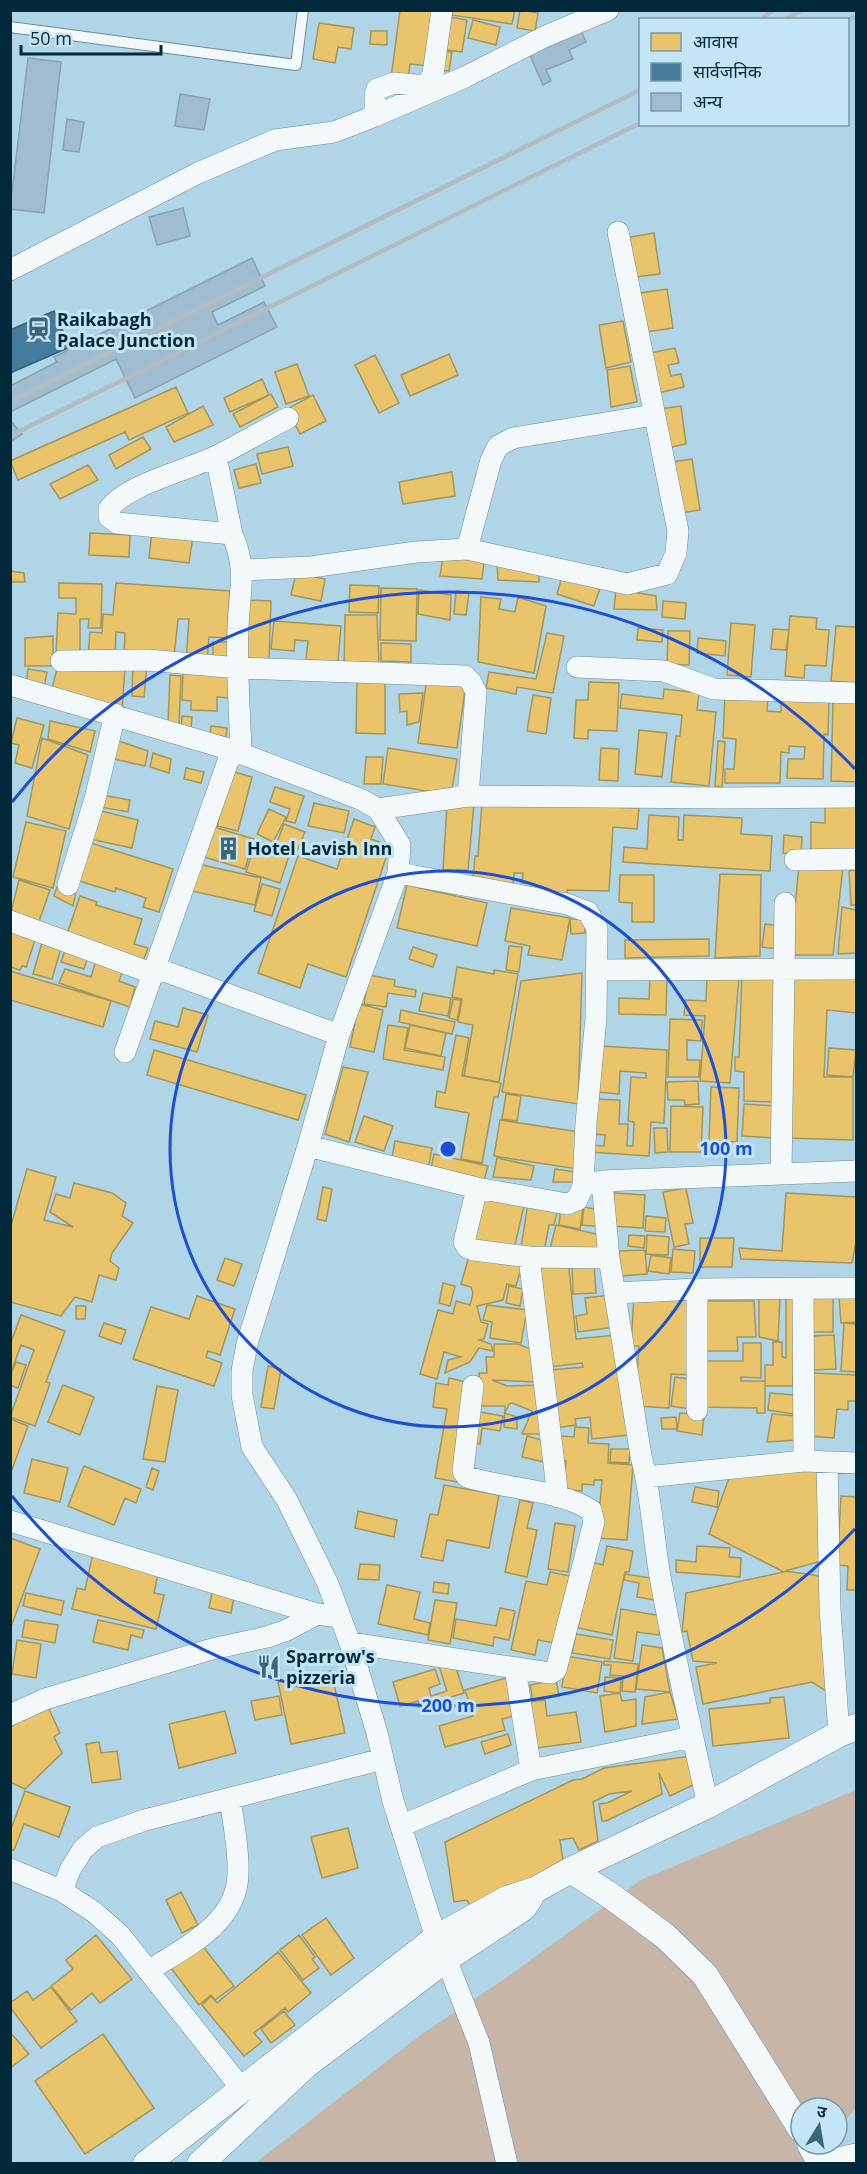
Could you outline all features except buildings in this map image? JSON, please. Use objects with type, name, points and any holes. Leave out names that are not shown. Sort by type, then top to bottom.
[{"type":"street","points":[[375,116],[377,89],[394,83],[426,86],[430,82],[442,10]]},
{"type":"street","points":[[10,270],[198,173],[275,140],[334,132],[375,116],[465,77],[546,36],[608,10]]},
{"type":"street","points":[[243,570],[310,567],[416,552],[467,549],[627,584],[668,574],[676,553],[678,531],[618,232]]},
{"type":"street","points":[[467,549],[491,460],[498,446],[513,438],[654,415]]},
{"type":"street","points":[[232,534],[117,523],[110,517],[108,509],[127,492],[216,457],[288,418]]},
{"type":"street","points":[[125,1052],[236,752],[238,630],[243,570],[238,546],[232,534],[216,457]]},
{"type":"street","points":[[61,661],[147,660],[239,668],[465,676],[476,692],[468,796]]},
{"type":"street","points":[[578,667],[664,671],[714,689],[856,693]]},
{"type":"street","points":[[10,685],[115,714],[236,752],[360,799],[378,809],[400,845],[398,873],[339,1035],[308,1146],[247,1344],[242,1371],[242,1395],[252,1447],[287,1500],[328,1584],[350,1643],[401,1826],[441,1948],[478,2043],[507,2163]]},
{"type":"street","points":[[68,885],[95,799],[115,714]]},
{"type":"street","points":[[378,809],[468,796],[856,797]]},
{"type":"street","points":[[795,860],[856,859]]},
{"type":"street","points":[[398,873],[567,904],[588,912],[597,928],[596,1018],[586,1123],[593,1184],[615,1293],[646,1477],[660,1580],[708,1805]]},
{"type":"street","points":[[781,1173],[785,903]]},
{"type":"street","points":[[10,921],[339,1035]]},
{"type":"street","points":[[597,970],[856,969]]},
{"type":"street","points":[[308,1146],[477,1188],[567,1204],[578,1200],[593,1184],[856,1171]]},
{"type":"street","points":[[477,1188],[464,1242],[474,1250],[529,1257],[609,1258]]},
{"type":"street","points":[[529,1257],[558,1497]]},
{"type":"street","points":[[615,1293],[697,1289],[856,1288]]},
{"type":"street","points":[[697,1289],[697,1410]]},
{"type":"street","points":[[803,1289],[804,1461]]},
{"type":"street","points":[[350,1643],[551,1673],[556,1670],[594,1522],[591,1510],[582,1504],[558,1497],[467,1477],[463,1471],[473,1386]]},
{"type":"street","points":[[646,1477],[804,1461],[856,1463]]},
{"type":"street","points":[[146,2163],[242,2089],[507,1899],[535,1890],[570,1870],[708,1805],[848,1730],[830,1609],[827,1462]]},
{"type":"street","points":[[10,1521],[317,1614],[340,1617]]},
{"type":"street","points":[[10,1714],[57,1696],[212,1649],[267,1637],[288,1630],[317,1614]]},
{"type":"street","points":[[515,1668],[531,1770]]},
{"type":"street","points":[[401,1826],[531,1770],[692,1737]]},
{"type":"street","points":[[62,1891],[70,1870],[83,1849],[97,1838],[146,1820],[383,1759]]},
{"type":"street","points":[[148,1971],[210,1931],[236,1894],[238,1872],[230,1798]]},
{"type":"street","points":[[10,1869],[62,1891],[94,1912],[120,1935],[242,2089]]},
{"type":"street","points":[[570,1870],[611,1896],[664,1936],[705,1975],[789,2109]]},
{"type":"street","points":[[200,2163],[306,2065],[441,1948]]},
{"type":"lane","points":[[10,27],[296,65],[303,10]]},
{"type":"shaded area","points":[[856,1790],[856,2108],[849,2116],[849,2096],[789,2096],[789,2156],[814,2156],[808,2163],[254,2164],[422,2034],[503,1980],[641,1880]]},
{"type":"railway","points":[[763,18],[773,10]]},
{"type":"railway","points":[[788,18],[802,10]]},
{"type":"railway","points":[[849,20],[856,16]]},
{"type":"railway","points":[[10,402],[639,90]]},
{"type":"railway","points":[[10,436],[639,123]]},
{"type":"place","name":"Raikabagh Palace Junction","points":[[39,329]]},
{"type":"place","name":"Hotel Lavish Inn","points":[[229,848]]},
{"type":"place","name":"Sparrow's pizzeria","points":[[268,1666]]}]
